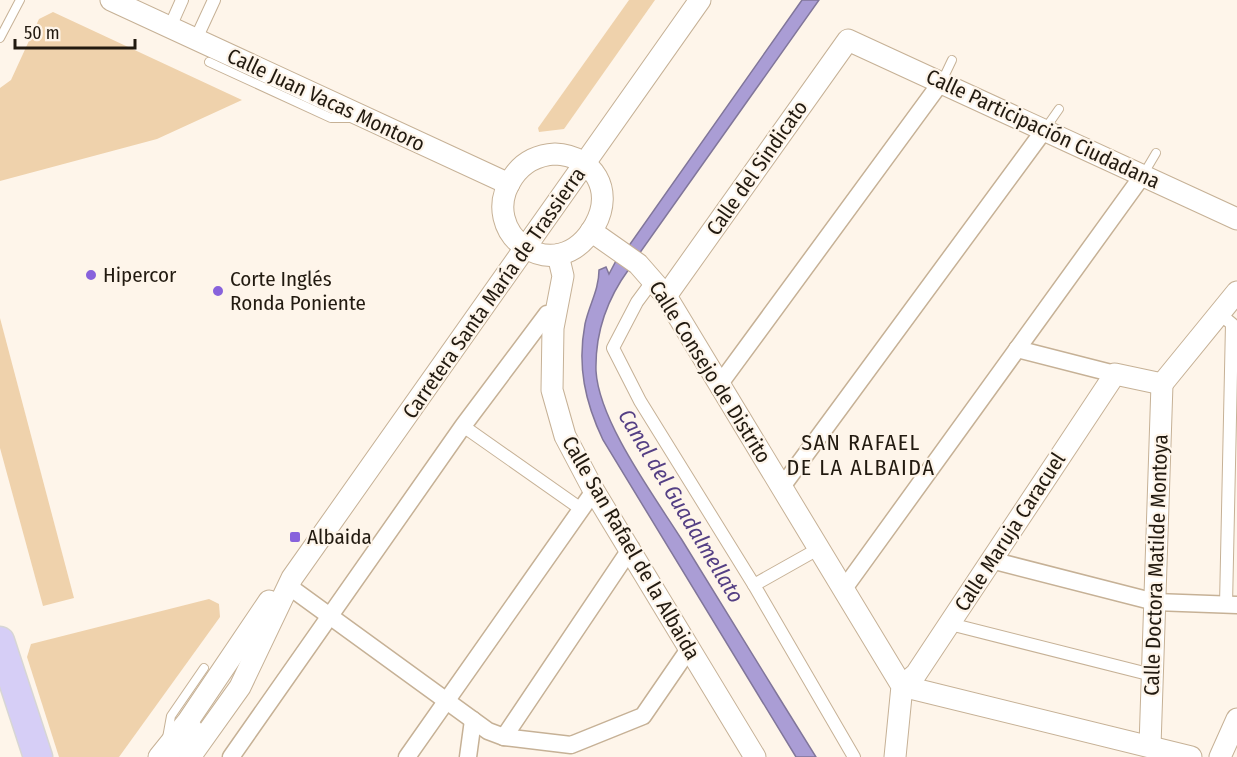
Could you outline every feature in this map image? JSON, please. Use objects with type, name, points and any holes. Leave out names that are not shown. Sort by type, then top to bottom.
[{"type":"highway","points":[[0,641],[38,757]]},
{"type":"highway","points":[[0,666],[23,757]]},
{"type":"street","name":"Calle Juan Vacas Montoro","points":[[111,0],[509,184]]},
{"type":"street","points":[[170,27],[182,0]]},
{"type":"street","points":[[196,39],[214,0]]},
{"type":"street","name":"Carretera Santa María de Trassierra","points":[[288,585],[700,0]]},
{"type":"street","name":"Calle Participación Ciudadana","points":[[848,40],[942,81],[1237,219]]},
{"type":"street","name":"Calle del Sindicato","points":[[660,287],[848,40]]},
{"type":"street","points":[[719,386],[942,81]]},
{"type":"street","points":[[782,488],[1045,129]]},
{"type":"street","points":[[544,155],[567,155],[585,163],[598,177],[602,191],[599,214],[591,231],[579,244],[558,255],[537,255],[517,242],[507,224],[504,204],[509,184],[523,166],[544,155]]},
{"type":"street","points":[[843,590],[1143,176]]},
{"type":"street","name":"Calle Consejo de Distrito","points":[[591,231],[638,264],[660,287],[902,686]]},
{"type":"street","name":"Calle San Rafael de la Albaida","points":[[558,255],[563,276],[555,316],[552,379],[556,413],[565,436],[594,491],[631,548],[689,650],[755,757]]},
{"type":"street","points":[[660,287],[637,302],[613,348],[640,401],[754,585],[854,757]]},
{"type":"street","points":[[1017,349],[1162,384],[1237,292]]},
{"type":"street","points":[[231,757],[463,426],[547,314],[555,316]]},
{"type":"street","points":[[991,560],[1155,602],[1232,605],[1232,324],[1220,314]]},
{"type":"street","name":"Calle Maruja Caracuel","points":[[902,686],[916,674],[1115,374]]},
{"type":"street","name":"Calle Doctora Matilde Montoya","points":[[1150,746],[1162,384]]},
{"type":"street","points":[[463,426],[581,509]]},
{"type":"street","points":[[406,757],[594,491]]},
{"type":"street","points":[[504,737],[631,548]]},
{"type":"street","points":[[754,585],[818,549]]},
{"type":"street","points":[[288,585],[488,731],[504,737],[572,745],[643,716],[689,650]]},
{"type":"street","points":[[167,754],[270,600],[288,585]]},
{"type":"street","points":[[190,757],[240,687],[288,585]]},
{"type":"street","points":[[950,624],[1152,675]]},
{"type":"street","points":[[895,757],[902,686],[1191,757]]},
{"type":"street","points":[[1220,757],[1237,719]]},
{"type":"street","points":[[468,757],[473,720]]},
{"type":"lane","points":[[0,38],[4,18],[20,0]]},
{"type":"lane","points":[[942,81],[952,60]]},
{"type":"lane","points":[[210,62],[331,118],[362,117]]},
{"type":"lane","points":[[1045,129],[1059,108]]},
{"type":"lane","points":[[1143,176],[1156,153]]},
{"type":"lane","points":[[167,754],[171,716],[204,668]]},
{"type":"lane","points":[[167,754],[225,684]]},
{"type":"shaded area","points":[[629,0],[655,0],[564,129],[539,132],[538,128]]},
{"type":"shaded area","points":[[802,0],[819,0],[639,254],[628,247]]},
{"type":"shaded area","points":[[53,12],[242,100],[157,139],[0,181],[0,88],[11,80],[39,19]]},
{"type":"shaded area","points":[[617,259],[629,269],[614,292],[604,317],[596,357],[599,391],[607,413],[630,458],[816,757],[796,757],[603,440],[591,412],[582,369],[585,324],[599,270],[606,267],[609,274]]},
{"type":"shaded area","points":[[0,318],[74,598],[43,606],[0,448]]},
{"type":"shaded area","points":[[209,599],[219,604],[220,617],[119,757],[59,757],[27,657],[31,644]]},
{"type":"place","name":"Hipercor","points":[[91,275]]},
{"type":"place","name":"Corte Inglés Ronda Poniente","points":[[218,291]]},
{"type":"place","name":"Albaida","points":[[295,537]]},
{"type":"district","name":"SAN RAFAEL DE LA ALBAIDA","points":[[861,455]]},
{"type":"water label","name":"Canal del Guadalmellato","points":[[681,506]]}]
